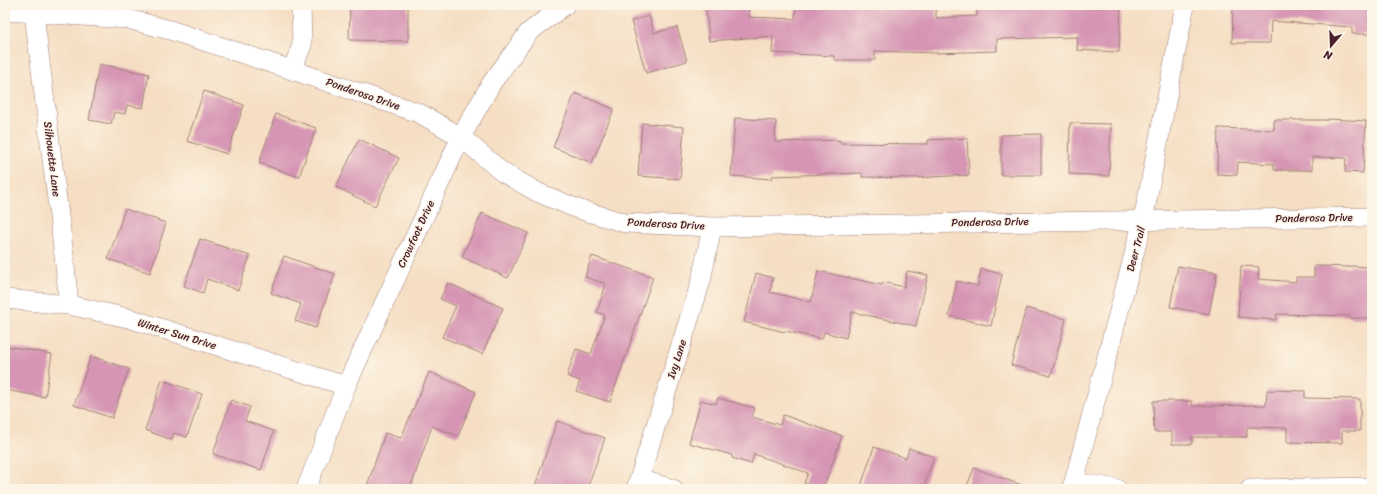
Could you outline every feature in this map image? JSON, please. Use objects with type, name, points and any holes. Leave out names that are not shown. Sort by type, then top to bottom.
[{"type":"street","points":[[292,70],[302,45],[301,5]]},
{"type":"street","name":"Crowfoot Drive","points":[[306,489],[346,386],[461,137],[491,84],[530,32],[565,5]]},
{"type":"street","name":"Deer Trail","points":[[1072,486],[1143,220],[1185,5]]},
{"type":"street","name":"Ponderosa Drive","points":[[5,11],[33,9],[128,19],[170,30],[419,113],[461,137],[502,172],[539,192],[578,209],[625,223],[712,227],[1372,217]]},
{"type":"street","name":"Silhouette Lane","points":[[33,9],[69,305]]},
{"type":"street","name":"Ivy Lane","points":[[637,484],[702,281],[712,227]]},
{"type":"street","name":"Winter Sun Drive","points":[[5,299],[69,305],[128,318],[346,386]]},
{"type":"street","points":[[637,484],[672,489]]},
{"type":"street","points":[[1072,486],[1117,489]]},
{"type":"street","points":[[1250,489],[1372,487]]},
{"type":"building","points":[[350,5],[408,5],[408,41],[349,40]]},
{"type":"building","points":[[748,5],[749,17],[795,19],[796,5],[936,5],[936,18],[977,16],[977,5],[1121,5],[1119,52],[1077,50],[1078,37],[997,39],[997,51],[935,53],[875,51],[875,60],[834,60],[834,56],[772,53],[773,36],[709,41],[706,7]]},
{"type":"building","points":[[1233,5],[1296,7],[1296,5],[1372,5],[1372,34],[1352,34],[1352,27],[1271,21],[1270,43],[1232,43]]},
{"type":"building","points":[[649,16],[654,33],[677,27],[687,61],[646,73],[631,21]]},
{"type":"building","points":[[99,64],[149,74],[143,108],[127,105],[125,114],[114,112],[111,124],[89,120]]},
{"type":"building","points":[[204,91],[244,105],[227,154],[187,141]]},
{"type":"building","points":[[575,93],[614,109],[592,163],[553,147]]},
{"type":"building","points":[[276,114],[316,128],[299,177],[259,163]]},
{"type":"building","points":[[735,118],[776,121],[775,142],[840,140],[840,143],[928,144],[928,140],[967,138],[969,175],[913,178],[862,177],[862,173],[772,176],[772,179],[731,176]]},
{"type":"building","points":[[1328,119],[1366,121],[1363,173],[1345,172],[1346,158],[1312,157],[1312,170],[1274,170],[1274,164],[1238,162],[1237,175],[1217,174],[1218,128],[1274,130],[1274,120]]},
{"type":"building","points":[[642,123],[684,127],[680,179],[638,176]]},
{"type":"building","points":[[1070,123],[1111,124],[1109,176],[1069,174]]},
{"type":"building","points":[[1041,134],[1041,175],[1001,175],[1001,135]]},
{"type":"building","points":[[359,139],[399,158],[375,206],[336,187]]},
{"type":"building","points":[[125,209],[166,223],[150,273],[108,259]]},
{"type":"building","points":[[482,213],[528,233],[508,278],[462,257]]},
{"type":"building","points":[[200,239],[250,256],[238,290],[207,279],[203,293],[184,286]]},
{"type":"building","points":[[284,256],[335,274],[316,328],[295,321],[301,304],[271,293]]},
{"type":"building","points":[[592,256],[653,277],[610,402],[576,391],[580,381],[567,376],[576,349],[591,354],[605,315],[597,312],[606,284],[585,277]]},
{"type":"building","points":[[1178,266],[1217,273],[1209,314],[1170,307]]},
{"type":"building","points":[[1241,266],[1259,267],[1258,279],[1296,282],[1296,277],[1314,277],[1314,266],[1371,267],[1372,318],[1277,314],[1276,320],[1238,317]]},
{"type":"building","points":[[981,269],[1002,274],[991,326],[949,316],[957,281],[978,286]]},
{"type":"building","points":[[818,271],[882,285],[883,282],[904,287],[907,271],[928,275],[916,326],[852,312],[846,338],[824,332],[822,339],[744,322],[756,273],[773,278],[770,292],[811,302]]},
{"type":"building","points":[[448,283],[503,308],[482,354],[442,337],[456,306],[440,299]]},
{"type":"building","points":[[1026,308],[1066,319],[1051,376],[1011,365]]},
{"type":"building","points":[[5,346],[52,354],[45,397],[5,390]]},
{"type":"building","points":[[91,356],[129,369],[112,418],[74,405]]},
{"type":"building","points":[[429,372],[476,392],[458,436],[432,426],[410,489],[375,489],[367,486],[385,433],[401,438]]},
{"type":"building","points":[[162,380],[202,394],[187,437],[174,433],[172,440],[145,430]]},
{"type":"building","points":[[1267,390],[1305,391],[1305,398],[1360,399],[1360,431],[1342,431],[1342,443],[1287,442],[1287,428],[1247,427],[1247,437],[1192,437],[1192,444],[1172,444],[1172,432],[1154,432],[1153,401],[1192,401],[1192,406],[1266,405]]},
{"type":"building","points":[[718,398],[755,408],[752,417],[780,425],[783,415],[842,436],[823,489],[804,483],[808,473],[754,454],[751,464],[732,458],[732,455],[689,443],[701,400],[716,404]]},
{"type":"building","points":[[231,400],[250,407],[245,421],[274,431],[261,470],[213,454]]},
{"type":"building","points":[[557,421],[605,438],[587,489],[534,489]]},
{"type":"building","points":[[874,447],[906,458],[909,448],[934,457],[923,489],[860,489]]},
{"type":"building","points":[[974,468],[1027,487],[1026,489],[966,489]]}]
